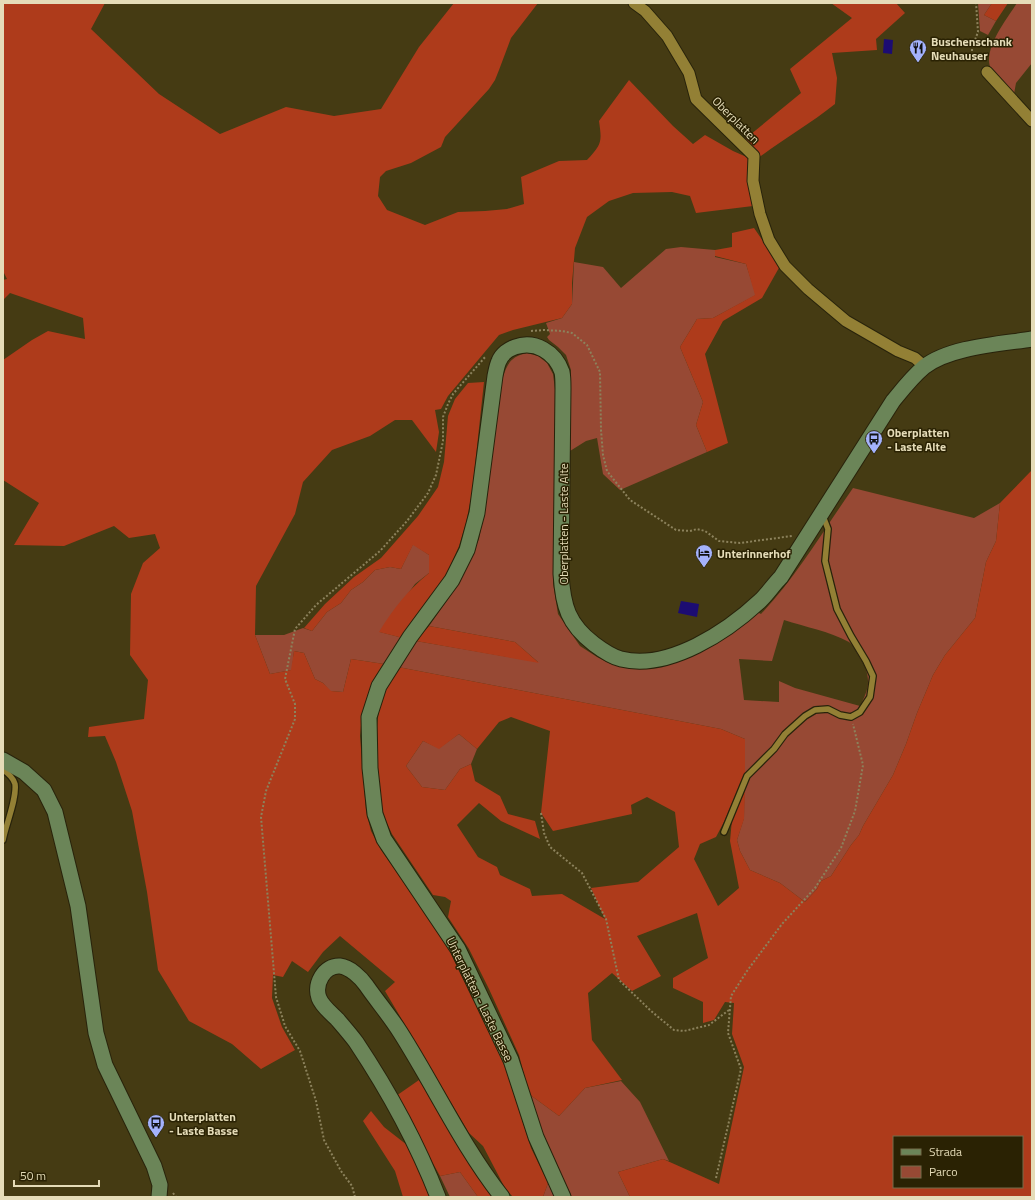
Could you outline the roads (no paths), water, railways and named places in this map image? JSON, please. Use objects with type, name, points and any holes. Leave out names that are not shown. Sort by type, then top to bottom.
[{"type":"main road","name":"Oberplatten - Laste Alte","points":[[369,717],[379,686],[410,637],[452,580],[467,550],[477,513],[495,376],[499,359],[509,349],[523,344],[540,346],[549,352],[555,359],[562,372],[561,574],[562,594],[569,617],[583,636],[600,649],[620,659],[641,662],[666,658],[708,640],[742,617],[762,598],[781,576],[893,401],[909,381],[924,366],[948,354],[973,348],[1032,339]]},
{"type":"main road","name":"Unterplatten - Laste Basse","points":[[369,717],[370,768],[375,814],[384,839],[458,949],[511,1060],[536,1137],[564,1197]]},
{"type":"main road","points":[[3,760],[24,772],[44,790],[55,812],[78,906],[96,1033],[105,1065],[154,1166],[160,1185],[160,1197]]},
{"type":"main road","points":[[438,1197],[415,1144],[368,1062],[354,1040],[320,1000],[317,991],[318,983],[323,974],[331,968],[340,966],[351,970],[363,980],[400,1032],[474,1158],[502,1197]]},
{"type":"street","name":"Oberplatten","points":[[634,3],[645,11],[667,36],[689,73],[696,99],[754,156],[753,181],[760,214],[770,240],[785,266],[808,289],[846,321],[898,351],[915,358],[924,366]]},
{"type":"street","points":[[987,72],[1032,121]]},
{"type":"lane","points":[[724,832],[747,776],[774,748],[785,734],[805,716],[815,710],[828,709],[840,715],[851,717],[860,712],[870,697],[873,676],[837,609],[825,561],[828,529],[822,512]]},
{"type":"lane","points":[[3,770],[7,772],[14,782],[15,795],[3,840]]},
{"type":"place","name":"Buschenschank Neuhauser","points":[[918,63]]},
{"type":"place","name":"Oberplatten - Laste Alte","points":[[874,454]]},
{"type":"place","name":"Unterinnerhof","points":[[704,568]]},
{"type":"place","name":"Unterplatten - Laste Basse","points":[[156,1138]]}]
